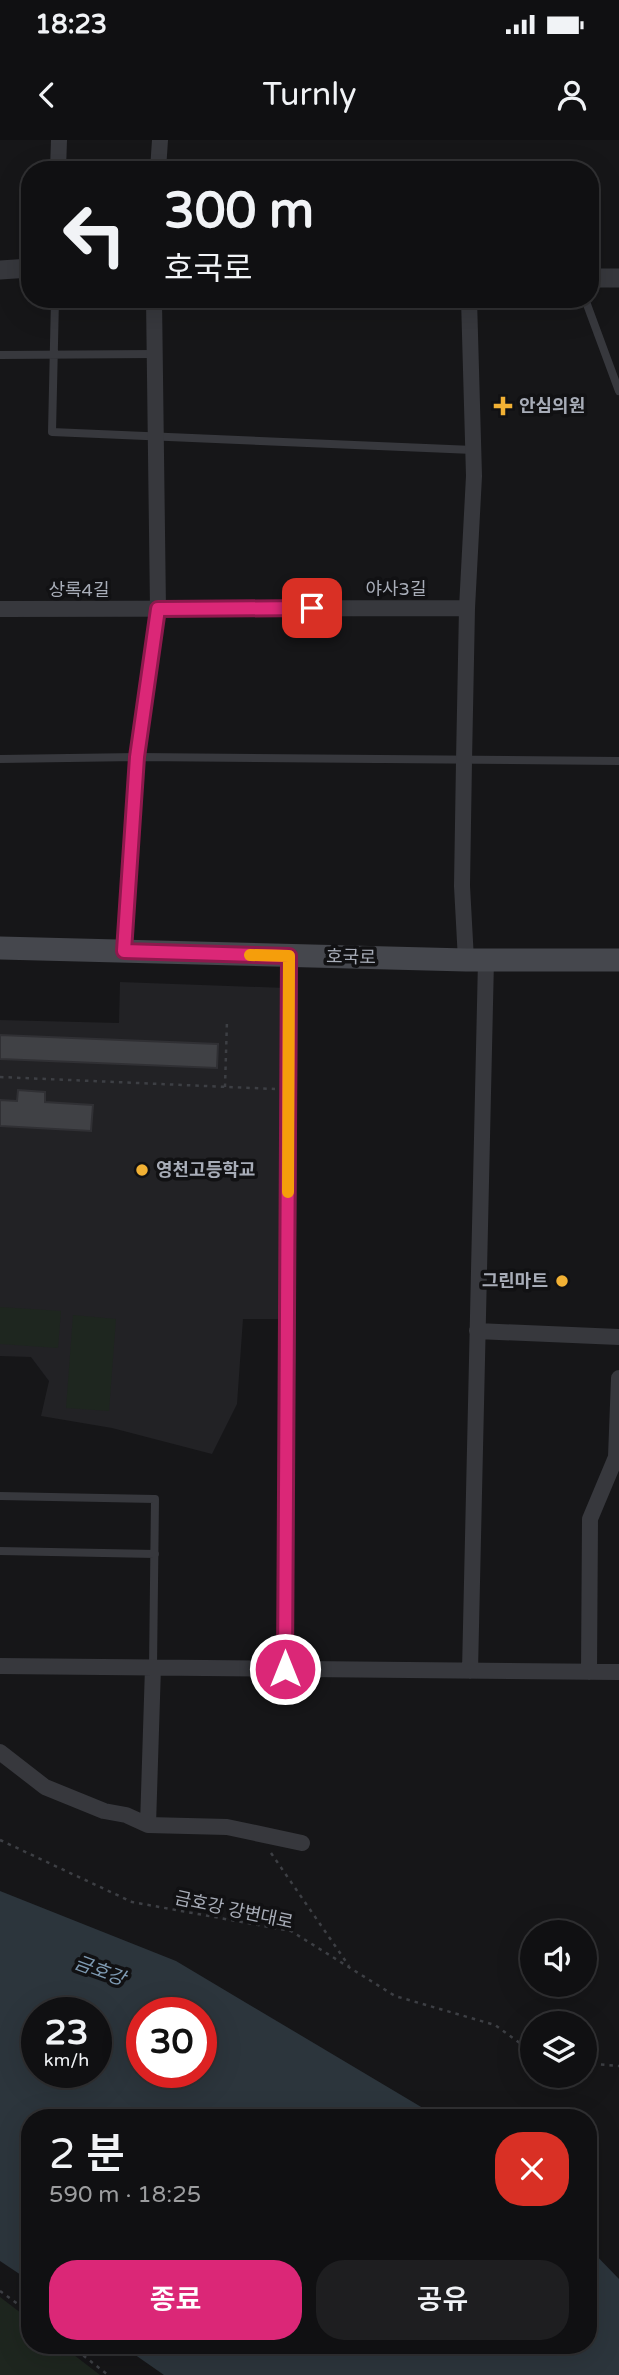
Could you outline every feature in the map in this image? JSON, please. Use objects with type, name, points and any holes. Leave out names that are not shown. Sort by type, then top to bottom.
[{"type":"main road","name":"호국로","points":[[0,948],[476,960],[619,960]]},
{"type":"street","points":[[58,161],[59,140]]},
{"type":"street","points":[[159,161],[160,140]]},
{"type":"street","points":[[0,270],[21,269]]},
{"type":"street","points":[[599,278],[619,278]]},
{"type":"street","points":[[124,951],[137,757],[158,609],[154,308]]},
{"type":"street","points":[[469,308],[473,450],[462,887],[476,960],[477,1331],[470,1671]]},
{"type":"street","name":"야사3길","points":[[158,609],[467,608]]},
{"type":"street","name":"상록4길","points":[[0,610],[158,609]]},
{"type":"street","points":[[285,1669],[289,956]]},
{"type":"street","points":[[477,1331],[619,1337]]},
{"type":"street","points":[[589,1672],[590,1519],[616,1457],[619,1378]]},
{"type":"street","points":[[0,1666],[619,1672]]},
{"type":"street","points":[[148,1825],[153,1667]]},
{"type":"street","points":[[0,1752],[45,1787],[148,1825],[228,1827],[302,1843]]},
{"type":"lane","points":[[55,308],[52,432],[473,450]]},
{"type":"lane","points":[[588,308],[619,391]]},
{"type":"lane","points":[[0,355],[154,354]]},
{"type":"lane","points":[[0,759],[137,757],[619,761]]},
{"type":"lane","points":[[0,1496],[155,1499],[153,1667]]},
{"type":"lane","points":[[0,1551],[155,1554]]},
{"type":"path","points":[[225,1087],[227,1020]]},
{"type":"path","points":[[0,1077],[289,1090]]},
{"type":"path","points":[[257,1833],[350,1968]]},
{"type":"path","name":"금호강 강변대로","points":[[0,1840],[132,1902],[291,1931],[395,1996],[495,2025],[520,2043]]},
{"type":"path","points":[[597,2064],[619,2066]]},
{"type":"path","points":[[0,2291],[21,2306]]},
{"type":"path","points":[[81,2354],[108,2375]]},
{"type":"shaded area","name":"영천고등학교","points":[[120,982],[286,988],[281,1319],[243,1319],[237,1404],[212,1454],[112,1428],[41,1416],[49,1381],[31,1357],[0,1356],[0,1020],[119,1023]]},
{"type":"shaded area","points":[[0,1307],[61,1311],[58,1348],[0,1344]]},
{"type":"shaded area","points":[[73,1315],[116,1319],[109,1411],[66,1408]]},
{"type":"shaded area","points":[[0,2297],[21,2313],[21,2354],[73,2354],[100,2375],[0,2375]]},
{"type":"water","name":"금호강","points":[[0,1891],[176,1961],[425,2109],[21,2109],[21,2275],[0,2261]]},
{"type":"water","points":[[597,2256],[619,2279],[619,2375],[164,2375],[134,2354],[597,2354]]},
{"type":"building","points":[[0,1035],[218,1044],[217,1068],[0,1059]]},
{"type":"building","points":[[18,1090],[45,1092],[45,1102],[93,1105],[91,1131],[0,1126],[0,1100],[17,1101]]},
{"type":"slow traffic","points":[[250,955],[289,956],[288,1192]]},
{"type":"place","name":"안심의원","points":[[503,406]]},
{"type":"place","name":"영천고등학교","points":[[142,1170]]},
{"type":"place","name":"그린마트","points":[[562,1281]]},
{"type":"route","points":[[285,1669],[289,956],[124,951],[137,757],[158,609],[312,608]]}]
